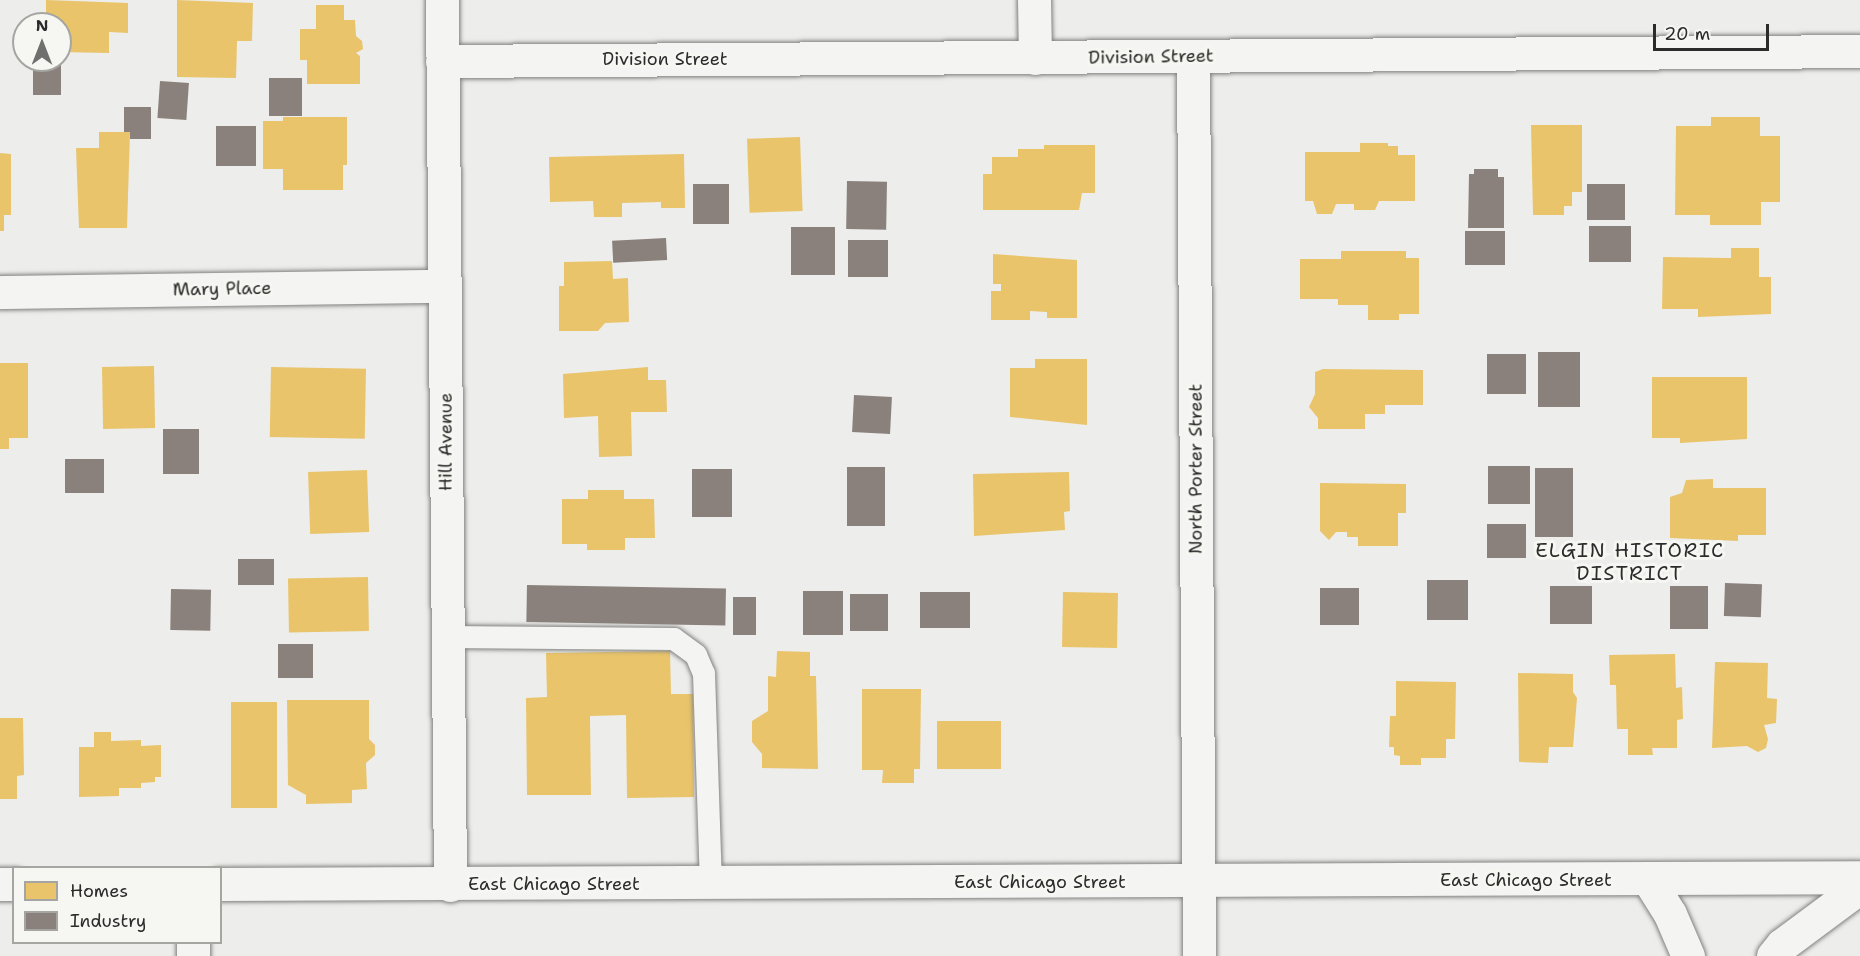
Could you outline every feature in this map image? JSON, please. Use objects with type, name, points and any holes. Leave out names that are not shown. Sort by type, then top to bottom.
[{"type":"street","name":"Hill Avenue","points":[[442,0],[450,885]]},
{"type":"street","points":[[1034,0],[1035,58]]},
{"type":"street","name":"Division Street","points":[[442,61],[1860,51]]},
{"type":"street","name":"North Porter Street","points":[[1193,56],[1199,956]]},
{"type":"street","name":"Mary Place","points":[[0,292],[444,286]]},
{"type":"street","name":"East Chicago Street","points":[[222,884],[1198,882],[1860,877]]},
{"type":"street","points":[[1648,879],[1670,914],[1688,956]]},
{"type":"street","points":[[1773,956],[1782,945],[1860,887]]},
{"type":"lane","points":[[447,637],[674,639],[696,655],[704,674],[711,884]]},
{"type":"building: Homes","points":[[46,0],[128,3],[128,33],[109,32],[109,53],[72,52],[72,12],[46,12]]},
{"type":"building: Homes","points":[[177,0],[253,3],[252,41],[237,41],[236,78],[177,77]]},
{"type":"building: Homes","points":[[316,5],[344,5],[344,20],[355,20],[356,36],[362,41],[363,49],[356,53],[360,56],[360,84],[307,84],[307,60],[300,60],[300,29],[316,29]]},
{"type":"building: Homes","points":[[283,117],[347,117],[347,165],[343,165],[343,190],[283,190],[283,169],[263,169],[263,121],[283,121]]},
{"type":"building: Homes","points":[[1711,117],[1760,117],[1760,136],[1780,136],[1780,202],[1761,202],[1761,225],[1710,225],[1710,215],[1675,215],[1676,126],[1711,126]]},
{"type":"building: Homes","points":[[1531,125],[1582,125],[1582,192],[1572,192],[1572,206],[1564,206],[1564,215],[1533,215]]},
{"type":"building: Homes","points":[[99,132],[130,132],[127,228],[79,228],[76,148],[99,148]]},
{"type":"building: Homes","points":[[800,137],[803,211],[750,213],[747,139]]},
{"type":"building: Homes","points":[[1360,143],[1388,143],[1388,146],[1398,146],[1398,155],[1415,155],[1415,201],[1379,201],[1375,210],[1354,210],[1354,204],[1336,204],[1332,214],[1317,214],[1313,201],[1305,201],[1305,152],[1360,152]]},
{"type":"building: Homes","points":[[1044,145],[1095,145],[1095,193],[1082,193],[1079,210],[983,210],[983,174],[992,174],[992,157],[1018,157],[1018,149],[1044,149]]},
{"type":"building: Homes","points":[[0,153],[11,154],[11,215],[4,215],[4,231],[0,231]]},
{"type":"building: Homes","points":[[684,154],[685,208],[661,208],[661,202],[622,203],[622,217],[594,217],[593,201],[550,202],[549,157]]},
{"type":"building: Homes","points":[[1731,248],[1759,248],[1759,277],[1771,277],[1771,314],[1698,317],[1698,309],[1662,309],[1663,257],[1731,258]]},
{"type":"building: Homes","points":[[1341,251],[1406,251],[1406,258],[1419,258],[1419,314],[1399,314],[1399,320],[1368,320],[1368,305],[1338,305],[1338,299],[1300,299],[1300,259],[1341,259]]},
{"type":"building: Homes","points":[[993,254],[1077,260],[1077,318],[1047,318],[1047,312],[1030,311],[1030,320],[991,320],[991,291],[1001,291],[1001,284],[993,284]]},
{"type":"building: Homes","points":[[612,261],[613,279],[628,278],[629,322],[605,323],[598,331],[559,331],[559,286],[564,286],[564,262]]},
{"type":"building: Homes","points":[[1035,359],[1087,359],[1087,425],[1010,417],[1010,368],[1035,368]]},
{"type":"building: Homes","points":[[0,363],[28,363],[28,438],[9,438],[9,449],[0,449]]},
{"type":"building: Homes","points":[[154,366],[155,428],[103,429],[102,367]]},
{"type":"building: Homes","points":[[271,367],[366,369],[365,439],[270,437]]},
{"type":"building: Homes","points":[[648,367],[648,380],[666,380],[667,412],[631,412],[632,456],[599,457],[598,416],[564,418],[563,374]]},
{"type":"building: Homes","points":[[1323,369],[1423,370],[1423,405],[1385,405],[1385,414],[1365,414],[1365,429],[1318,429],[1318,418],[1309,407],[1315,394],[1315,372]]},
{"type":"building: Homes","points":[[1652,377],[1747,377],[1747,439],[1680,443],[1680,438],[1652,438]]},
{"type":"building: Homes","points":[[367,470],[369,532],[310,534],[308,472]]},
{"type":"building: Homes","points":[[1069,472],[1070,511],[1064,512],[1065,530],[974,536],[973,474]]},
{"type":"building: Homes","points":[[1713,479],[1713,488],[1766,488],[1766,535],[1738,535],[1738,541],[1670,538],[1670,497],[1682,493],[1686,480]]},
{"type":"building: Homes","points":[[1320,483],[1406,484],[1406,513],[1398,513],[1398,546],[1358,546],[1358,537],[1347,537],[1347,532],[1336,532],[1329,540],[1320,531]]},
{"type":"building: Homes","points":[[588,490],[624,490],[624,499],[654,499],[655,538],[625,538],[625,550],[587,550],[587,544],[562,544],[562,499],[588,499]]},
{"type":"building: Homes","points":[[368,577],[369,631],[289,632],[288,578]]},
{"type":"building: Homes","points":[[1063,592],[1118,593],[1117,648],[1062,647]]},
{"type":"building: Homes","points":[[670,651],[671,694],[693,694],[694,797],[627,798],[626,715],[590,716],[591,795],[527,795],[526,698],[547,697],[546,653]]},
{"type":"building: Homes","points":[[777,651],[810,652],[810,676],[816,676],[818,769],[762,768],[762,754],[752,742],[752,721],[768,711],[768,676],[776,677]]},
{"type":"building: Homes","points":[[1675,654],[1676,688],[1682,687],[1683,719],[1677,720],[1677,748],[1652,748],[1653,755],[1628,755],[1628,729],[1617,729],[1616,685],[1610,685],[1609,655]]},
{"type":"building: Homes","points":[[1715,662],[1768,663],[1767,698],[1777,699],[1776,723],[1764,725],[1768,739],[1766,748],[1758,752],[1747,746],[1712,748]]},
{"type":"building: Homes","points":[[1518,673],[1573,674],[1573,692],[1577,698],[1573,747],[1549,747],[1548,763],[1519,762]]},
{"type":"building: Homes","points":[[1396,681],[1456,682],[1455,739],[1446,739],[1446,758],[1421,758],[1421,765],[1400,765],[1400,756],[1394,755],[1394,747],[1389,747],[1390,716],[1396,716]]},
{"type":"building: Homes","points":[[862,689],[921,689],[920,769],[914,769],[914,783],[882,783],[883,770],[862,770]]},
{"type":"building: Homes","points":[[287,700],[369,700],[369,739],[375,745],[375,755],[366,763],[367,789],[352,790],[352,803],[306,804],[306,795],[288,785]]},
{"type":"building: Homes","points":[[231,702],[277,702],[277,808],[231,808]]},
{"type":"building: Homes","points":[[0,718],[23,718],[24,775],[17,776],[17,799],[0,799]]},
{"type":"building: Homes","points":[[937,721],[1001,721],[1001,769],[937,769]]},
{"type":"building: Homes","points":[[94,732],[111,732],[111,741],[141,740],[141,746],[161,745],[161,777],[155,777],[155,782],[141,783],[141,788],[119,788],[119,796],[79,797],[79,747],[94,747]]},
{"type":"building: Industry","points":[[33,72],[61,72],[61,95],[33,95]]},
{"type":"building: Industry","points":[[269,78],[302,78],[302,116],[269,116]]},
{"type":"building: Industry","points":[[160,81],[189,83],[186,120],[157,118]]},
{"type":"building: Industry","points":[[124,107],[151,107],[151,139],[130,139],[130,132],[124,132]]},
{"type":"building: Industry","points":[[216,126],[256,126],[256,166],[216,166]]},
{"type":"building: Industry","points":[[1474,169],[1498,169],[1498,177],[1504,177],[1504,228],[1468,228],[1469,174],[1474,174]]},
{"type":"building: Industry","points":[[847,181],[887,182],[886,230],[846,229]]},
{"type":"building: Industry","points":[[693,184],[729,184],[729,224],[693,224]]},
{"type":"building: Industry","points":[[1587,184],[1625,184],[1625,220],[1587,220]]},
{"type":"building: Industry","points":[[1589,226],[1631,226],[1631,262],[1589,262]]},
{"type":"building: Industry","points":[[791,227],[835,227],[835,275],[791,275]]},
{"type":"building: Industry","points":[[1465,231],[1505,231],[1505,265],[1465,265]]},
{"type":"building: Industry","points":[[666,238],[667,260],[613,263],[612,241]]},
{"type":"building: Industry","points":[[848,240],[888,240],[888,277],[848,277]]},
{"type":"building: Industry","points":[[1538,352],[1580,352],[1580,407],[1538,407]]},
{"type":"building: Industry","points":[[1487,354],[1526,354],[1526,394],[1487,394]]},
{"type":"building: Industry","points":[[854,395],[892,397],[890,434],[852,432]]},
{"type":"building: Industry","points":[[163,429],[199,429],[199,474],[163,474]]},
{"type":"building: Industry","points":[[65,459],[104,459],[104,493],[65,493]]},
{"type":"building: Industry","points":[[1488,466],[1530,466],[1530,504],[1488,504]]},
{"type":"building: Industry","points":[[847,467],[885,467],[885,526],[847,526]]},
{"type":"building: Industry","points":[[1535,468],[1573,468],[1573,537],[1535,537]]},
{"type":"building: Industry","points":[[692,469],[732,469],[732,517],[692,517]]},
{"type":"building: Industry","points":[[1487,524],[1526,524],[1526,558],[1487,558]]},
{"type":"building: Industry","points":[[238,559],[274,559],[274,585],[238,585]]},
{"type":"building: Industry","points":[[1427,580],[1468,580],[1468,620],[1427,620]]},
{"type":"building: Industry","points":[[1725,583],[1762,584],[1761,617],[1724,616]]},
{"type":"building: Industry","points":[[527,585],[726,588],[725,625],[526,622]]},
{"type":"building: Industry","points":[[1550,586],[1592,586],[1592,624],[1550,624]]},
{"type":"building: Industry","points":[[1670,586],[1708,586],[1708,629],[1670,629]]},
{"type":"building: Industry","points":[[1320,588],[1359,588],[1359,625],[1320,625]]},
{"type":"building: Industry","points":[[171,589],[211,590],[210,631],[170,630]]},
{"type":"building: Industry","points":[[803,591],[843,591],[843,635],[803,635]]},
{"type":"building: Industry","points":[[920,592],[970,592],[970,628],[920,628]]},
{"type":"building: Industry","points":[[850,594],[888,594],[888,631],[850,631]]},
{"type":"building: Industry","points":[[733,597],[756,597],[756,635],[733,635]]},
{"type":"building: Industry","points":[[278,644],[313,644],[313,678],[278,678]]},
{"type":"district","name":"ELGIN HISTORIC DISTRICT","points":[[1630,562]]}]
